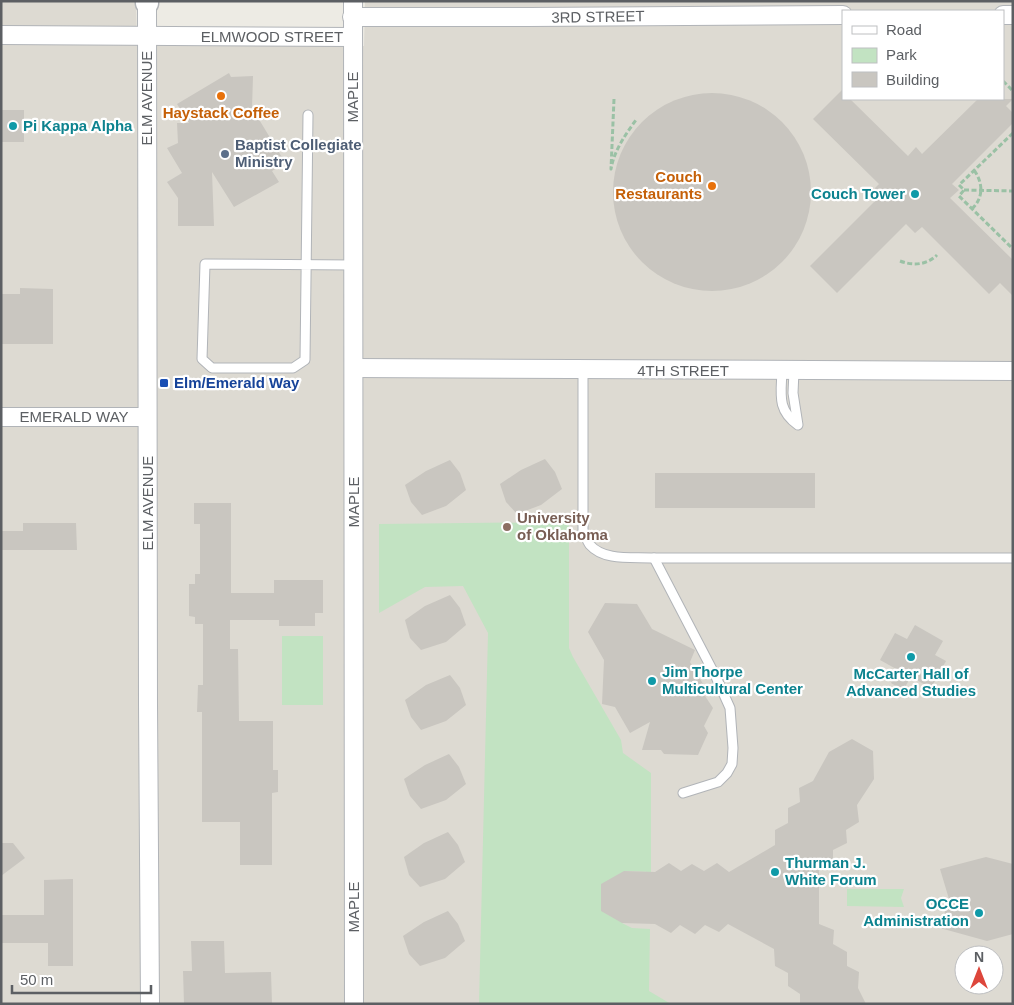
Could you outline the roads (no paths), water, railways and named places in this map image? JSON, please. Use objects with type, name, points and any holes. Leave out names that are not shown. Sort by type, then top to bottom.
[{"type":"street","name":"ELM AVENUE","points":[[147,2],[150,1004]]},
{"type":"street","name":"3RD STREET","points":[[352,9],[529,17],[842,15]]},
{"type":"street","name":"MAPLE","points":[[352,9],[354,1004]]},
{"type":"street","name":"ELMWOOD STREET","points":[[1,35],[352,37]]},
{"type":"street","name":"4TH STREET","points":[[354,368],[1013,371]]},
{"type":"street","name":"EMERALD WAY","points":[[1,417],[147,416]]},
{"type":"lane","points":[[308,115],[305,265],[304,360],[293,368],[212,368],[202,359],[205,264],[305,265],[354,265]]},
{"type":"lane","points":[[583,370],[583,530],[589,544],[600,553],[617,557],[654,558],[1013,558]]},
{"type":"lane","points":[[788,371],[798,426],[787,417],[782,404],[788,371]]},
{"type":"lane","points":[[654,558],[716,676],[730,708],[733,748],[732,764],[727,773],[718,782],[683,793]]},
{"type":"place","name":"Haystack Coffee","points":[[221,96]]},
{"type":"place","name":"Pi Kappa Alpha","points":[[13,126]]},
{"type":"place","name":"Baptist Collegiate Ministry","points":[[225,154]]},
{"type":"place","name":"Couch Restaurants","points":[[712,186]]},
{"type":"place","name":"Couch Tower","points":[[915,194]]},
{"type":"place","name":"Elm/Emerald Way","points":[[164,383]]},
{"type":"place","name":"University of Oklahoma","points":[[507,527]]},
{"type":"place","name":"McCarter Hall of Advanced Studies","points":[[911,657]]},
{"type":"place","name":"Jim Thorpe Multicultural Center","points":[[652,681]]},
{"type":"place","name":"Thurman J. White Forum","points":[[775,872]]},
{"type":"place","name":"OCCE Administration","points":[[979,913]]}]
